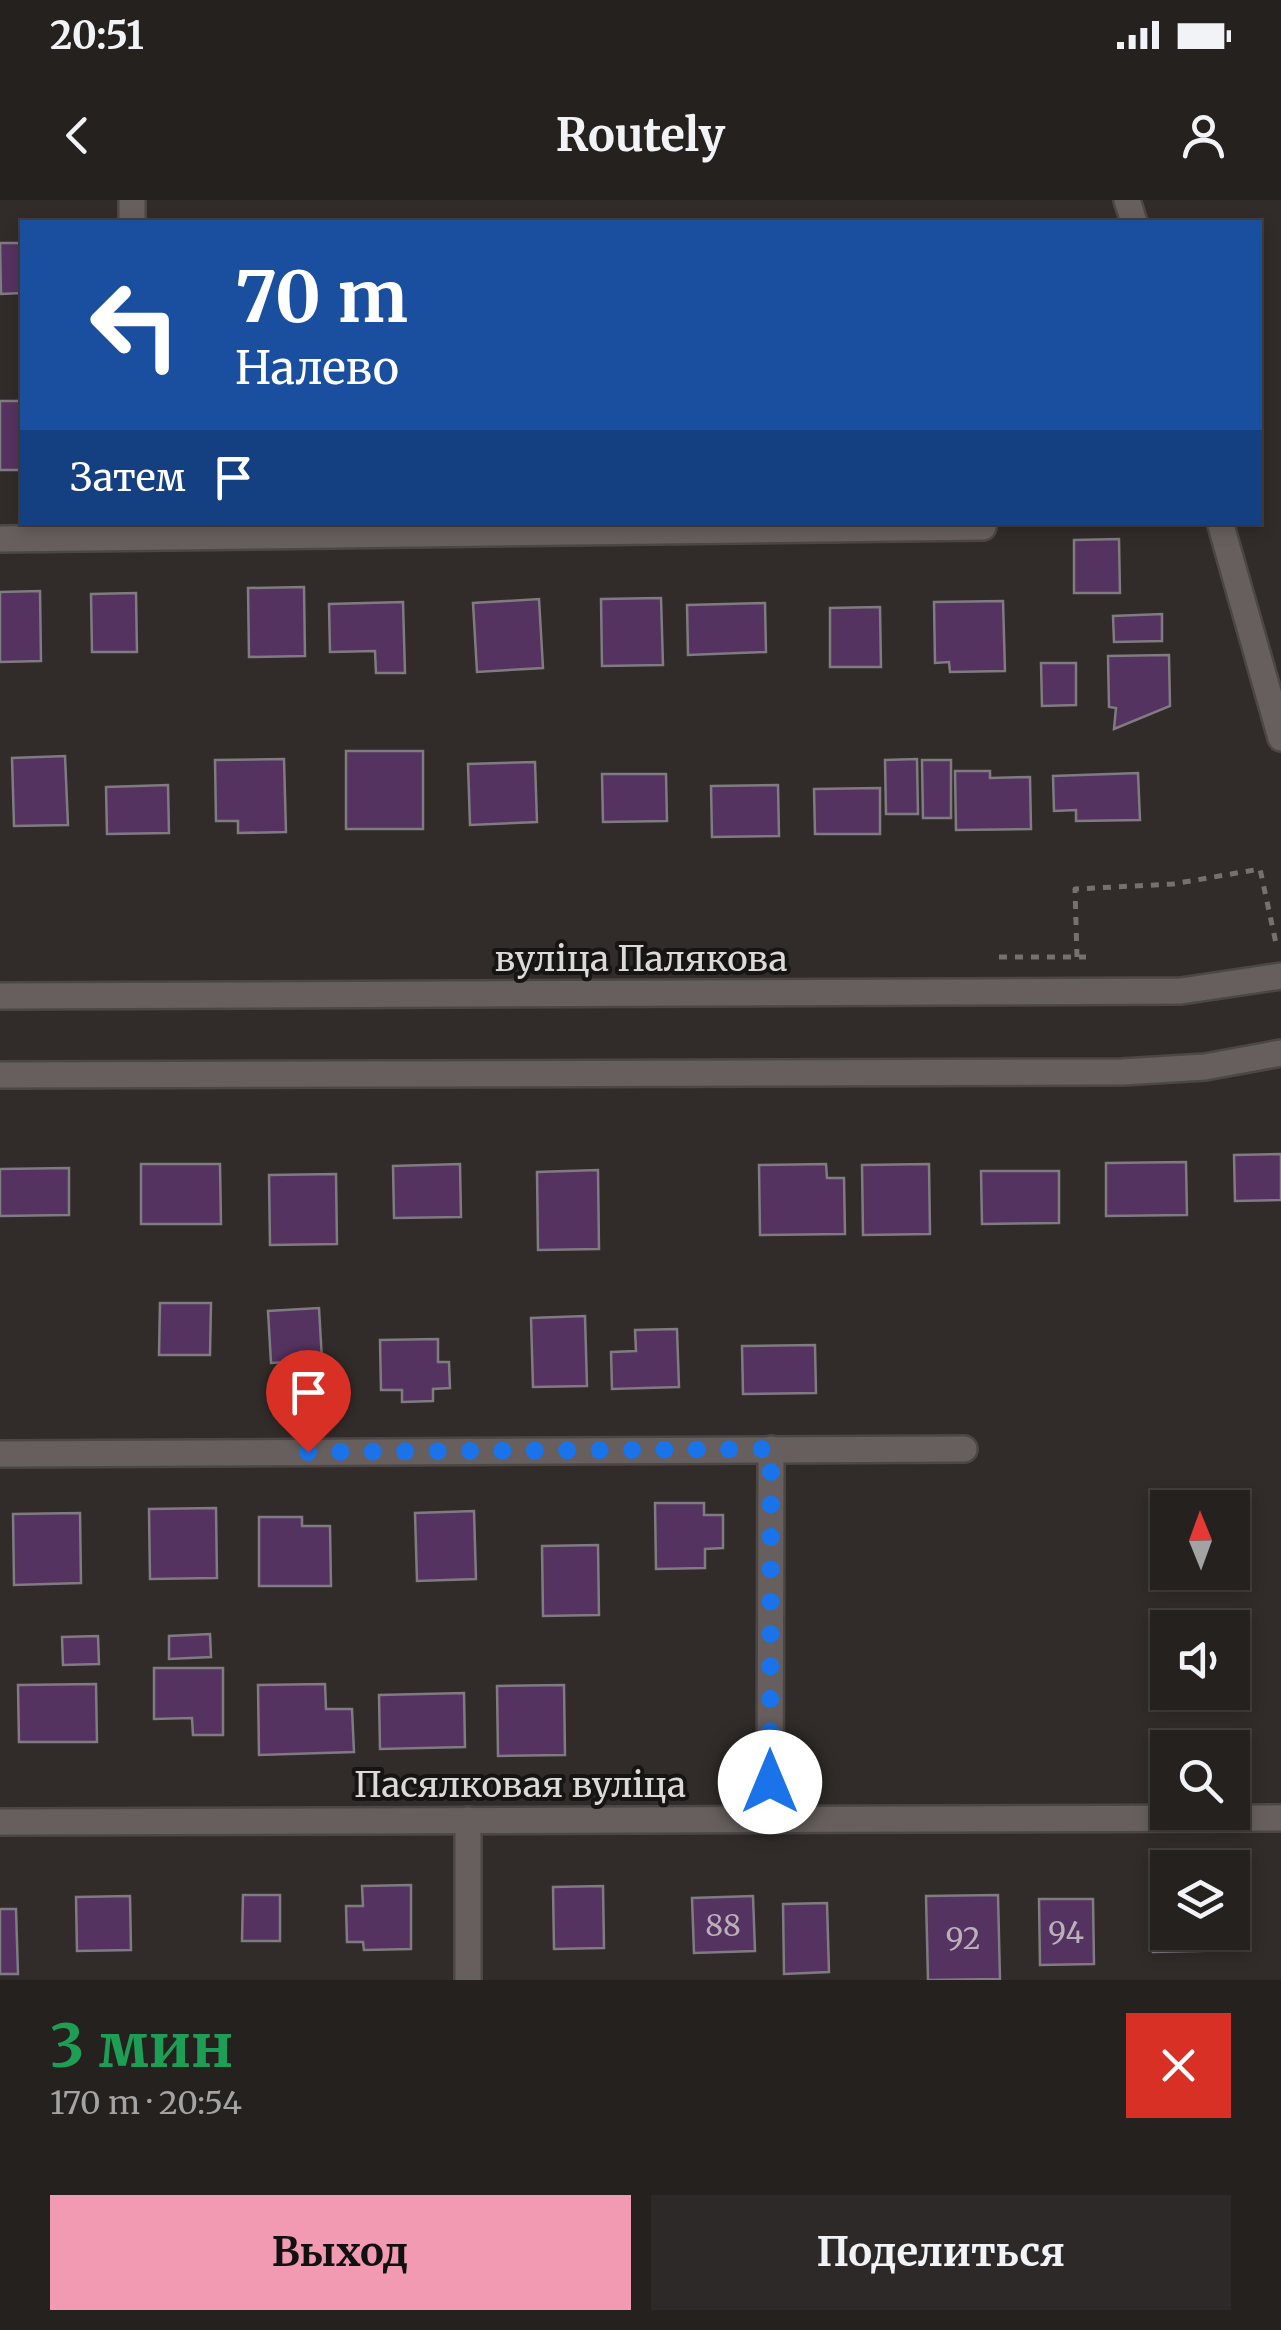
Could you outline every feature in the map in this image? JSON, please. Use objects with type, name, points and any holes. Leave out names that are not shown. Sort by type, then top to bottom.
[{"type":"street","points":[[1221,525],[1281,738]]},
{"type":"street","points":[[0,539],[129,530],[983,527]]},
{"type":"street","name":"вуліца Палякова","points":[[0,996],[1181,991],[1280,966]]},
{"type":"street","points":[[0,1075],[1122,1072],[1205,1067],[1281,1053]]},
{"type":"street","points":[[770,1820],[771,1449]]},
{"type":"street","points":[[0,1454],[964,1449]]},
{"type":"street","name":"Пасялковая вуліца","points":[[0,1822],[1281,1818]]},
{"type":"street","points":[[468,1820],[468,1980]]},
{"type":"path","points":[[1078,958],[1075,889],[1173,884],[1260,869],[1280,966]]},
{"type":"path","points":[[999,957],[1086,957]]},
{"type":"building","points":[[0,243],[20,243],[20,293],[1,294]]},
{"type":"building","points":[[0,401],[20,401],[20,470],[0,470]]},
{"type":"building","points":[[1119,539],[1120,593],[1074,593],[1074,540]]},
{"type":"building","points":[[304,587],[305,656],[249,657],[248,588]]},
{"type":"building","points":[[40,591],[41,661],[0,662],[0,592]]},
{"type":"building","points":[[136,593],[137,652],[92,652],[91,594]]},
{"type":"building","points":[[661,598],[663,665],[602,666],[601,599]]},
{"type":"building","points":[[539,599],[543,668],[477,672],[473,603]]},
{"type":"building","points":[[1003,601],[1005,671],[950,672],[949,662],[935,663],[934,602]]},
{"type":"building","points":[[403,602],[405,673],[376,673],[375,651],[330,652],[329,604]]},
{"type":"building","points":[[765,603],[766,652],[688,655],[687,605]]},
{"type":"building","points":[[880,607],[881,667],[830,667],[830,608]]},
{"type":"building","points":[[1162,614],[1162,641],[1114,642],[1113,616]]},
{"type":"building","points":[[1169,655],[1170,706],[1114,729],[1116,708],[1109,707],[1108,656]]},
{"type":"building","points":[[1041,663],[1076,663],[1076,705],[1042,706]]},
{"type":"building","points":[[346,751],[423,751],[423,829],[346,829]]},
{"type":"building","points":[[65,756],[68,825],[14,826],[12,758]]},
{"type":"building","points":[[284,759],[286,832],[238,833],[238,821],[216,821],[215,760]]},
{"type":"building","points":[[917,759],[918,814],[886,814],[885,760]]},
{"type":"building","points":[[922,760],[951,760],[951,818],[923,818]]},
{"type":"building","points":[[535,762],[537,822],[470,825],[468,764]]},
{"type":"building","points":[[955,771],[990,771],[990,778],[1030,777],[1031,829],[956,830]]},
{"type":"building","points":[[1138,773],[1140,820],[1076,821],[1076,810],[1054,811],[1053,776]]},
{"type":"building","points":[[602,774],[666,774],[667,821],[603,822]]},
{"type":"building","points":[[168,785],[169,833],[107,834],[106,787]]},
{"type":"building","points":[[778,785],[779,836],[712,837],[711,786]]},
{"type":"building","points":[[880,788],[880,834],[815,834],[814,789]]},
{"type":"building","points":[[1281,1154],[1281,1200],[1235,1201],[1234,1155]]},
{"type":"building","points":[[1186,1162],[1187,1215],[1106,1216],[1106,1163]]},
{"type":"building","points":[[141,1164],[220,1164],[221,1224],[141,1224]]},
{"type":"building","points":[[460,1164],[461,1217],[394,1218],[393,1166]]},
{"type":"building","points":[[826,1164],[827,1178],[844,1178],[845,1234],[760,1235],[759,1165]]},
{"type":"building","points":[[929,1164],[930,1234],[863,1235],[862,1165]]},
{"type":"building","points":[[69,1168],[69,1215],[0,1216],[0,1169]]},
{"type":"building","points":[[598,1170],[599,1249],[538,1250],[537,1172]]},
{"type":"building","points":[[981,1171],[1059,1171],[1059,1223],[982,1224]]},
{"type":"building","points":[[336,1174],[337,1244],[270,1245],[269,1175]]},
{"type":"building","points":[[160,1303],[211,1303],[210,1355],[159,1355]]},
{"type":"building","points":[[319,1308],[322,1360],[271,1363],[268,1311]]},
{"type":"building","points":[[585,1316],[587,1386],[533,1387],[531,1318]]},
{"type":"building","points":[[677,1329],[679,1387],[612,1389],[611,1352],[636,1351],[635,1330]]},
{"type":"building","points":[[438,1339],[438,1362],[449,1362],[450,1388],[433,1389],[433,1401],[402,1402],[402,1390],[381,1390],[380,1340]]},
{"type":"building","points":[[815,1345],[816,1393],[743,1394],[742,1346]]},
{"type":"building","points":[[655,1503],[704,1503],[704,1515],[723,1515],[723,1548],[705,1549],[705,1568],[656,1569]]},
{"type":"building","points":[[216,1508],[217,1578],[150,1579],[149,1509]]},
{"type":"building","points":[[474,1511],[476,1579],[417,1581],[415,1513]]},
{"type":"building","points":[[80,1513],[81,1583],[14,1585],[13,1514]]},
{"type":"building","points":[[259,1517],[302,1517],[302,1526],[330,1526],[331,1586],[259,1586]]},
{"type":"building","points":[[598,1545],[599,1615],[543,1616],[542,1546]]},
{"type":"building","points":[[210,1634],[211,1657],[169,1659],[169,1636]]},
{"type":"building","points":[[98,1636],[99,1664],[63,1665],[62,1637]]},
{"type":"building","points":[[154,1668],[223,1668],[223,1735],[193,1735],[192,1718],[154,1719]]},
{"type":"building","points":[[96,1684],[97,1742],[19,1742],[18,1685]]},
{"type":"building","points":[[325,1684],[326,1709],[352,1709],[354,1752],[259,1755],[258,1685]]},
{"type":"building","points":[[564,1685],[565,1755],[498,1756],[497,1686]]},
{"type":"building","points":[[464,1693],[465,1747],[380,1749],[379,1695]]},
{"type":"building","points":[[411,1885],[411,1949],[364,1950],[363,1942],[347,1942],[346,1906],[363,1906],[362,1886]]},
{"type":"building","points":[[603,1886],[604,1948],[554,1949],[553,1887]]},
{"type":"building","points":[[243,1895],[280,1895],[280,1941],[242,1941]]},
{"type":"building","points":[[998,1895],[1000,1979],[928,1980],[926,1896]]},
{"type":"building","points":[[130,1896],[131,1950],[77,1951],[76,1897]]},
{"type":"building","points":[[753,1896],[755,1951],[694,1953],[692,1898]]},
{"type":"building","points":[[1039,1899],[1093,1899],[1094,1964],[1040,1965]]},
{"type":"building","points":[[827,1903],[829,1972],[784,1974],[783,1904]]},
{"type":"building","points":[[0,1909],[16,1909],[18,1974],[0,1974]]},
{"type":"building","points":[[1153,1950],[1238,1950],[1153,1952]]},
{"type":"route","points":[[308,1452],[771,1449],[770,1782]]}]
